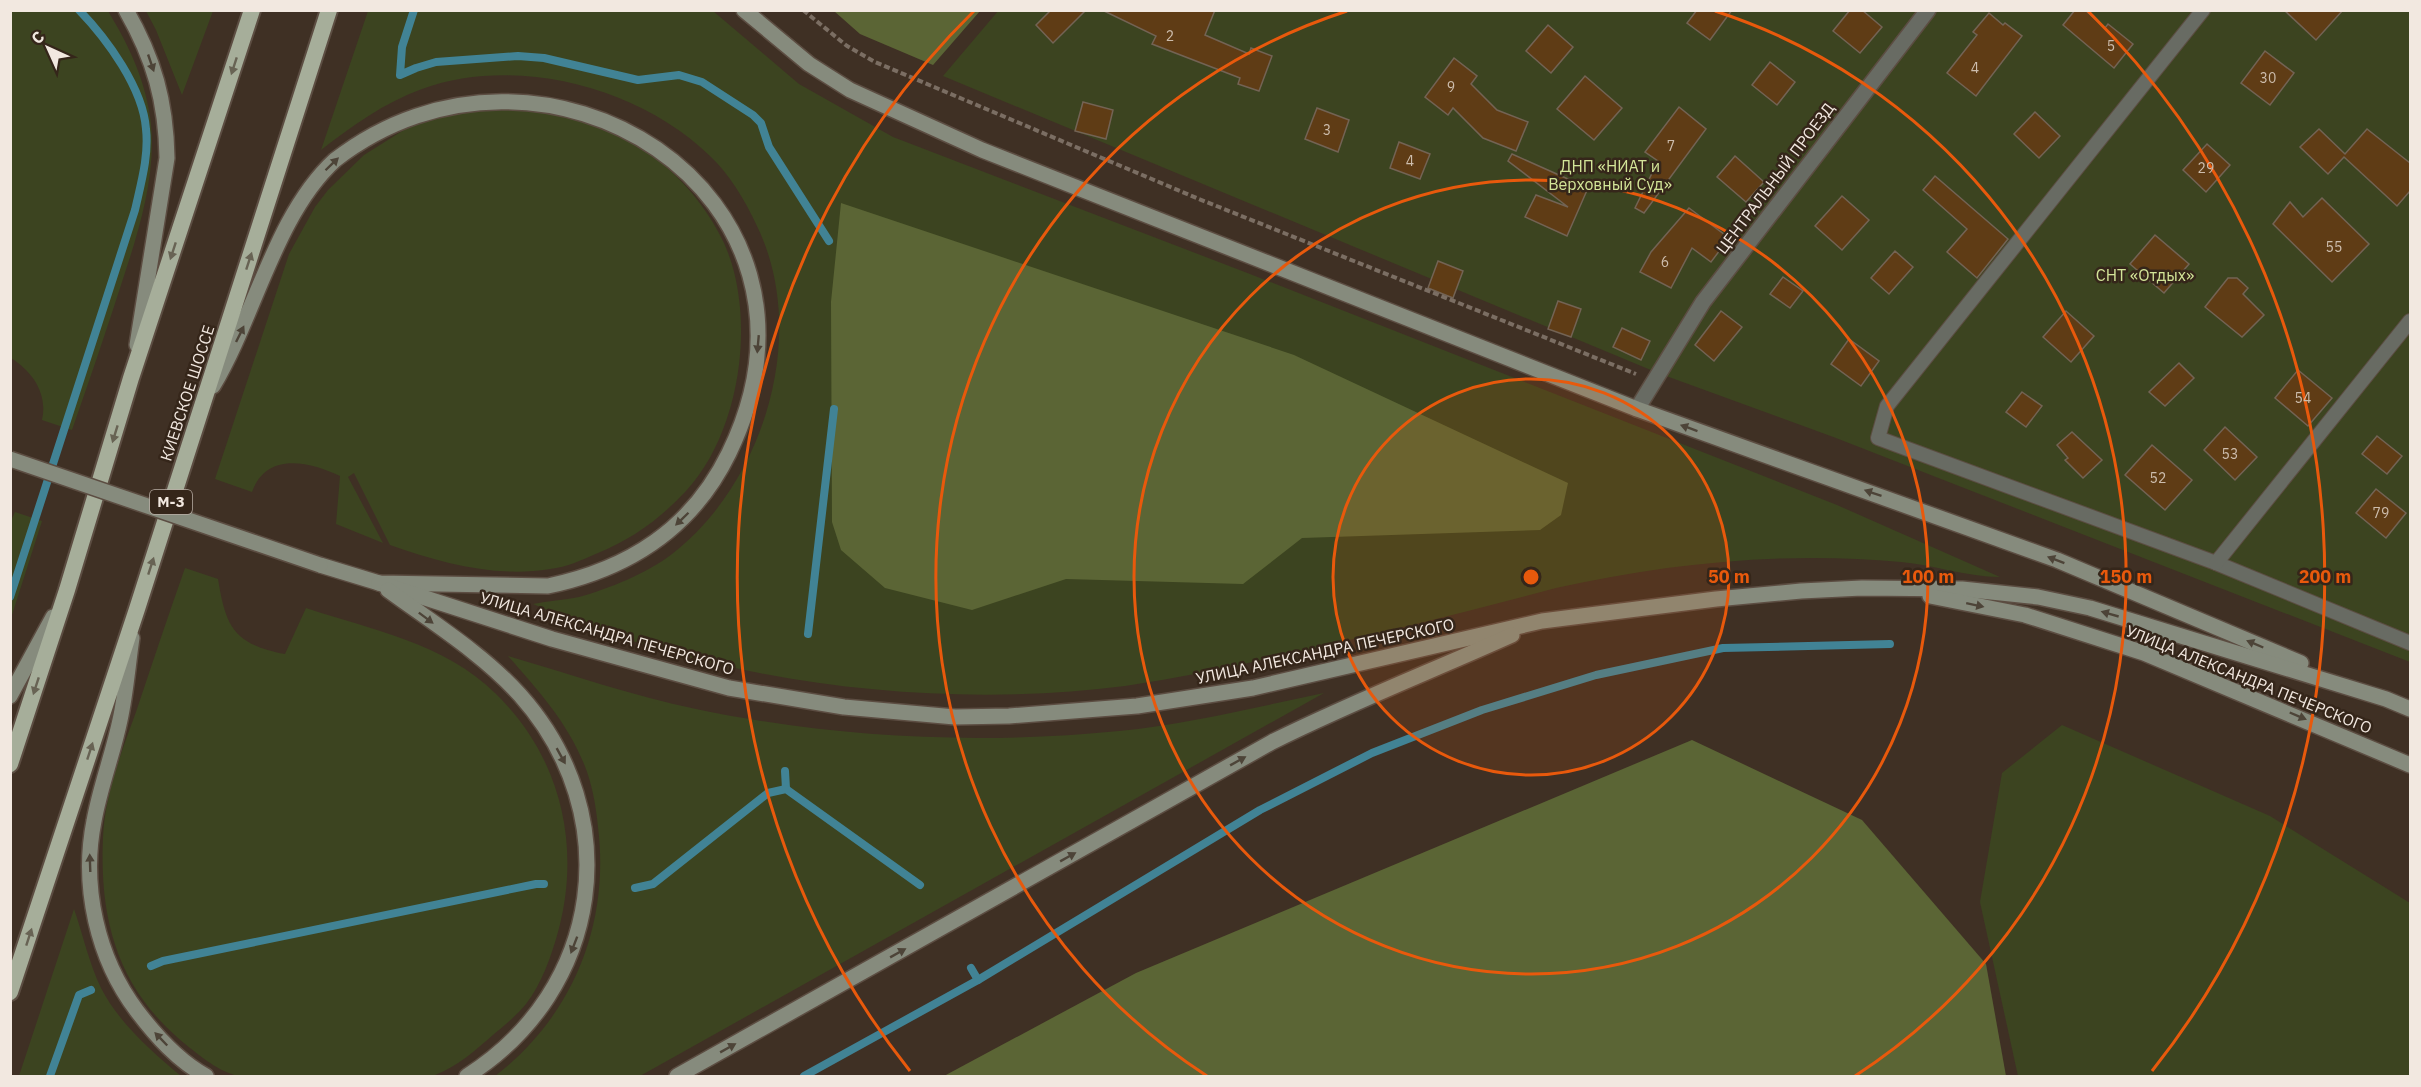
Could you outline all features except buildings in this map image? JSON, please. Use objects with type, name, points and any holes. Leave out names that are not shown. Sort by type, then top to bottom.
[{"type":"highway","points":[[10,765],[132,378],[252,10]]},
{"type":"highway","name":"КИЕВСКОЕ ШОССЕ","points":[[10,992],[137,609],[329,10]]},
{"type":"main road","points":[[126,10],[148,53],[158,81],[166,134],[166,158],[132,378]]},
{"type":"main road","points":[[744,10],[809,64],[864,98],[982,150],[1637,410],[2057,560],[2386,699]]},
{"type":"main road","points":[[203,404],[248,318],[290,219],[310,188],[335,160],[353,146],[411,111],[436,102],[479,92],[520,91],[560,95],[595,106],[631,122],[665,144],[681,159],[705,185],[727,215],[746,255],[756,293],[759,331],[753,387],[732,447],[714,482],[690,511],[661,539],[622,562],[574,580],[548,586],[379,584]]},
{"type":"main road","name":"УЛИЦА АЛЕКСАНДРА ПЕЧЕРСКОГО","points":[[10,459],[320,565],[552,639],[729,687],[844,708],[955,717],[1094,711],[1224,693],[1542,621],[1733,597],[1801,591],[1898,589],[1973,590],[2038,597],[2090,608],[2386,699],[2410,710]]},
{"type":"main road","points":[[379,584],[480,659],[519,695],[552,740],[568,768],[584,821],[587,850],[585,906],[569,959],[548,998],[533,1018],[501,1052],[467,1077]]},
{"type":"main road","name":"УЛИЦА АЛЕКСАНДРА ПЕЧЕРСКОГО","points":[[1898,589],[2025,615],[2144,653],[2410,765]]},
{"type":"main road","points":[[10,696],[67,590]]},
{"type":"main road","points":[[137,609],[120,721],[100,791],[91,838],[89,856],[94,910],[106,957],[132,1005],[163,1042],[206,1077]]},
{"type":"main road","points":[[677,1077],[1272,742],[1350,704],[1400,685],[1542,621]]},
{"type":"street","name":"ЦЕНТРАЛЬНЫЙ ПРОЕЗД","points":[[1637,410],[1703,302],[1928,10]]},
{"type":"lane","points":[[2203,10],[1887,406],[1878,438],[2216,563],[2410,643]]},
{"type":"lane","points":[[2216,563],[2410,321]]},
{"type":"path","points":[[803,10],[847,46],[875,62],[1199,199],[1656,377]]},
{"type":"green space","points":[[11,10],[108,11],[134,61],[144,88],[150,116],[152,137],[149,179],[135,242],[72,430],[42,420],[43,401],[37,384],[26,370],[11,358]]},
{"type":"green space","name":"СНТ «Отдых»","points":[[999,10],[2410,11],[2410,662],[1836,438],[1658,373],[943,76]]},
{"type":"green space","points":[[146,11],[213,11],[182,95],[156,30]]},
{"type":"green space","points":[[368,11],[713,11],[799,84],[893,137],[1250,274],[1837,505],[2000,577],[1901,562],[1858,559],[1771,559],[1684,566],[1556,588],[1216,670],[1125,686],[1051,693],[976,695],[900,692],[824,684],[748,671],[674,653],[602,631],[533,604],[590,594],[651,568],[672,554],[705,524],[732,487],[754,446],[769,402],[778,357],[779,311],[772,266],[756,224],[742,197],[724,171],[710,156],[681,132],[648,112],[612,96],[575,84],[536,77],[497,75],[458,79],[422,89],[395,101],[369,115],[321,150]]},
{"type":"green space","points":[[834,11],[980,11],[933,65],[860,34]]},
{"type":"green space","points":[[500,105],[580,117],[631,141],[650,154],[685,185],[713,222],[724,243],[734,272],[740,304],[741,338],[738,372],[731,406],[720,438],[705,466],[686,491],[656,519],[634,535],[610,547],[574,563],[556,568],[509,572],[449,563],[390,545],[354,473],[348,477],[383,543],[336,524],[340,476],[328,471],[303,464],[279,465],[268,470],[259,479],[252,492],[215,479],[289,254],[315,207],[328,190],[364,155],[407,128],[428,119]]},
{"type":"green space","points":[[841,203],[1294,355],[1568,483],[1561,515],[1540,530],[1302,538],[1243,584],[1066,579],[972,610],[885,588],[841,550],[832,522],[831,302]]},
{"type":"green space","points":[[15,512],[42,521],[11,618],[10,523]]},
{"type":"green space","points":[[185,568],[218,579],[229,622],[243,639],[254,645],[285,654],[306,608],[381,631],[431,650],[475,676],[495,693],[536,744],[550,773],[560,803],[566,834],[565,899],[558,932],[545,970],[526,1004],[511,1020],[474,1051],[443,1072],[425,1077],[262,1078],[234,1075],[207,1061],[166,1027],[146,1004],[131,980],[110,928],[105,899],[104,821],[119,758]]},
{"type":"green space","points":[[508,656],[625,691],[696,709],[801,727],[906,736],[1013,738],[1119,731],[1197,720],[1324,693],[640,1076],[495,1076],[522,1052],[546,1025],[565,996],[580,965],[591,933],[598,898],[600,863],[595,803],[584,764],[560,720]]},
{"type":"green space","points":[[2062,725],[2270,816],[2410,903],[2410,1076],[2018,1076],[1980,902],[2002,773]]},
{"type":"green space","points":[[1692,740],[1862,820],[1986,964],[2006,1076],[944,1076],[1136,973]]},
{"type":"green space","points":[[74,909],[93,969],[108,1001],[137,1036],[181,1076],[19,1076]]},
{"type":"waterway","points":[[10,597],[135,210],[145,159],[146,129],[143,113],[131,81],[112,50],[79,10]]},
{"type":"waterway","points":[[414,10],[402,47],[400,75],[436,62],[518,56],[544,58],[638,80],[679,75],[702,82],[753,115],[761,123],[769,147],[829,241]]},
{"type":"waterway","points":[[808,634],[834,409]]},
{"type":"waterway","points":[[804,1076],[978,980],[1260,810],[1372,753],[1482,710],[1596,675],[1723,648],[1890,644]]},
{"type":"waterway","points":[[785,771],[786,789]]},
{"type":"waterway","points":[[635,888],[653,884],[768,793],[786,789],[920,885]]},
{"type":"waterway","points":[[151,966],[163,961],[544,884]]},
{"type":"waterway","points":[[971,968],[978,980]]},
{"type":"waterway","points":[[50,1076],[79,995],[91,990]]},
{"type":"park label","name":"ДНП «НИАТ и Верховный Суд»","points":[[1610,175]]}]
